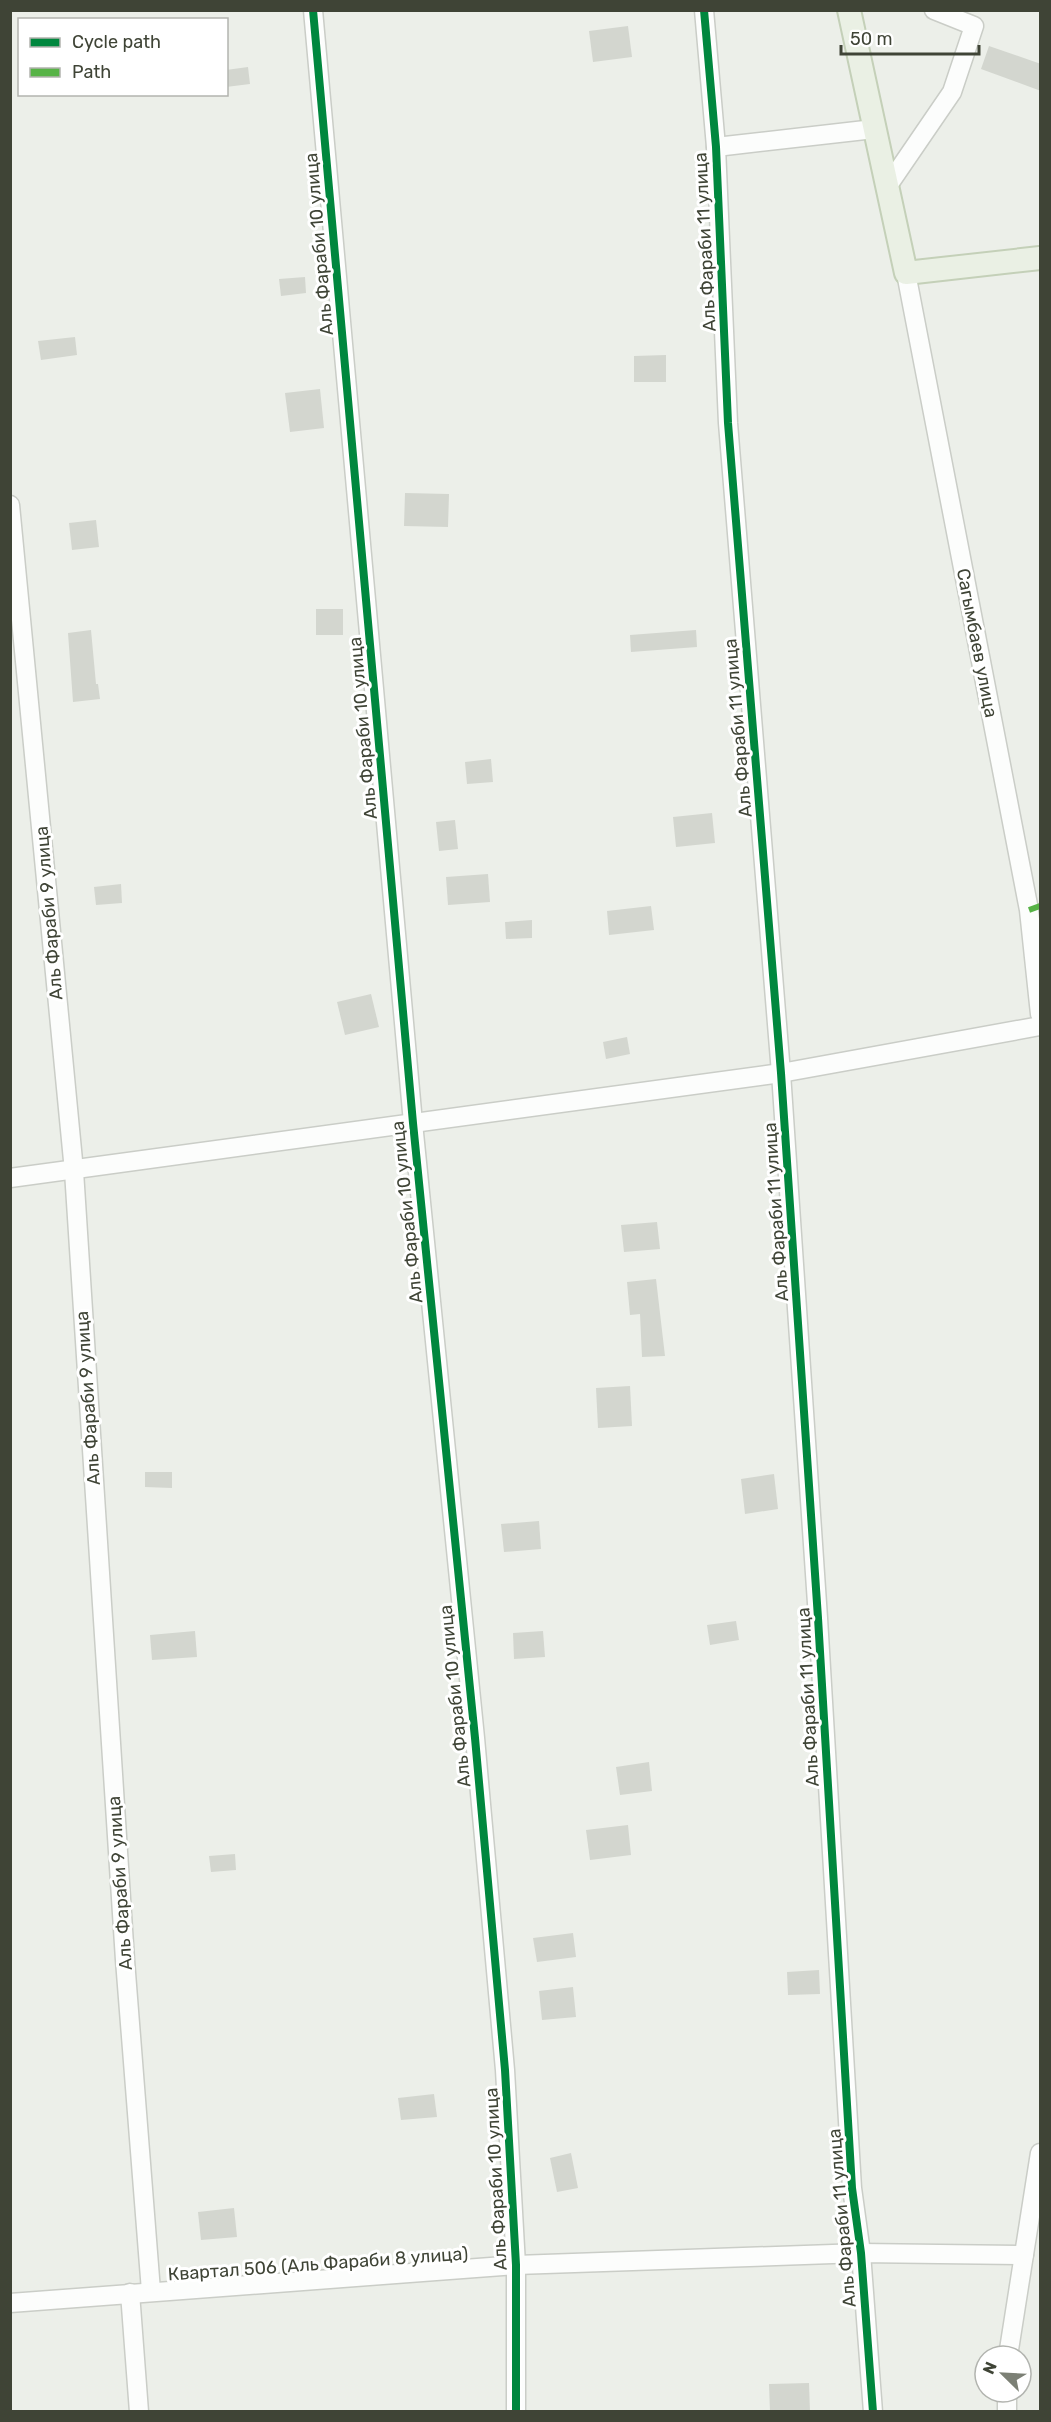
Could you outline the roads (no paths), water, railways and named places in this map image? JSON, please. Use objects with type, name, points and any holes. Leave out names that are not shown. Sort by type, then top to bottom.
[{"type":"main road","points":[[849,10],[906,273],[1041,258]]},
{"type":"street","name":"Аль Фараби 10 улица","points":[[313,10],[413,1123],[475,1738],[505,2070],[516,2265],[516,2412]]},
{"type":"street","name":"Аль Фараби 11 улица","points":[[704,10],[716,147],[728,423],[782,1073],[820,1641],[852,2187],[861,2253],[873,2412]]},
{"type":"street","points":[[887,187],[952,92],[974,26],[934,10]]},
{"type":"street","points":[[716,147],[874,129]]},
{"type":"street","name":"Сагымбаев улица","points":[[906,273],[1029,910],[1041,1014]]},
{"type":"street","name":"Аль Фараби 9 улица","points":[[10,505],[74,1171],[123,1936],[151,2291]]},
{"type":"street","points":[[10,1178],[782,1073],[1041,1026]]},
{"type":"street","points":[[1010,2344],[1041,2153]]},
{"type":"street","name":"Квартал 506 (Аль Фараби 8 улица)","points":[[10,2303],[516,2265],[861,2253],[1024,2256]]},
{"type":"street","points":[[130,2293],[139,2412]]}]
